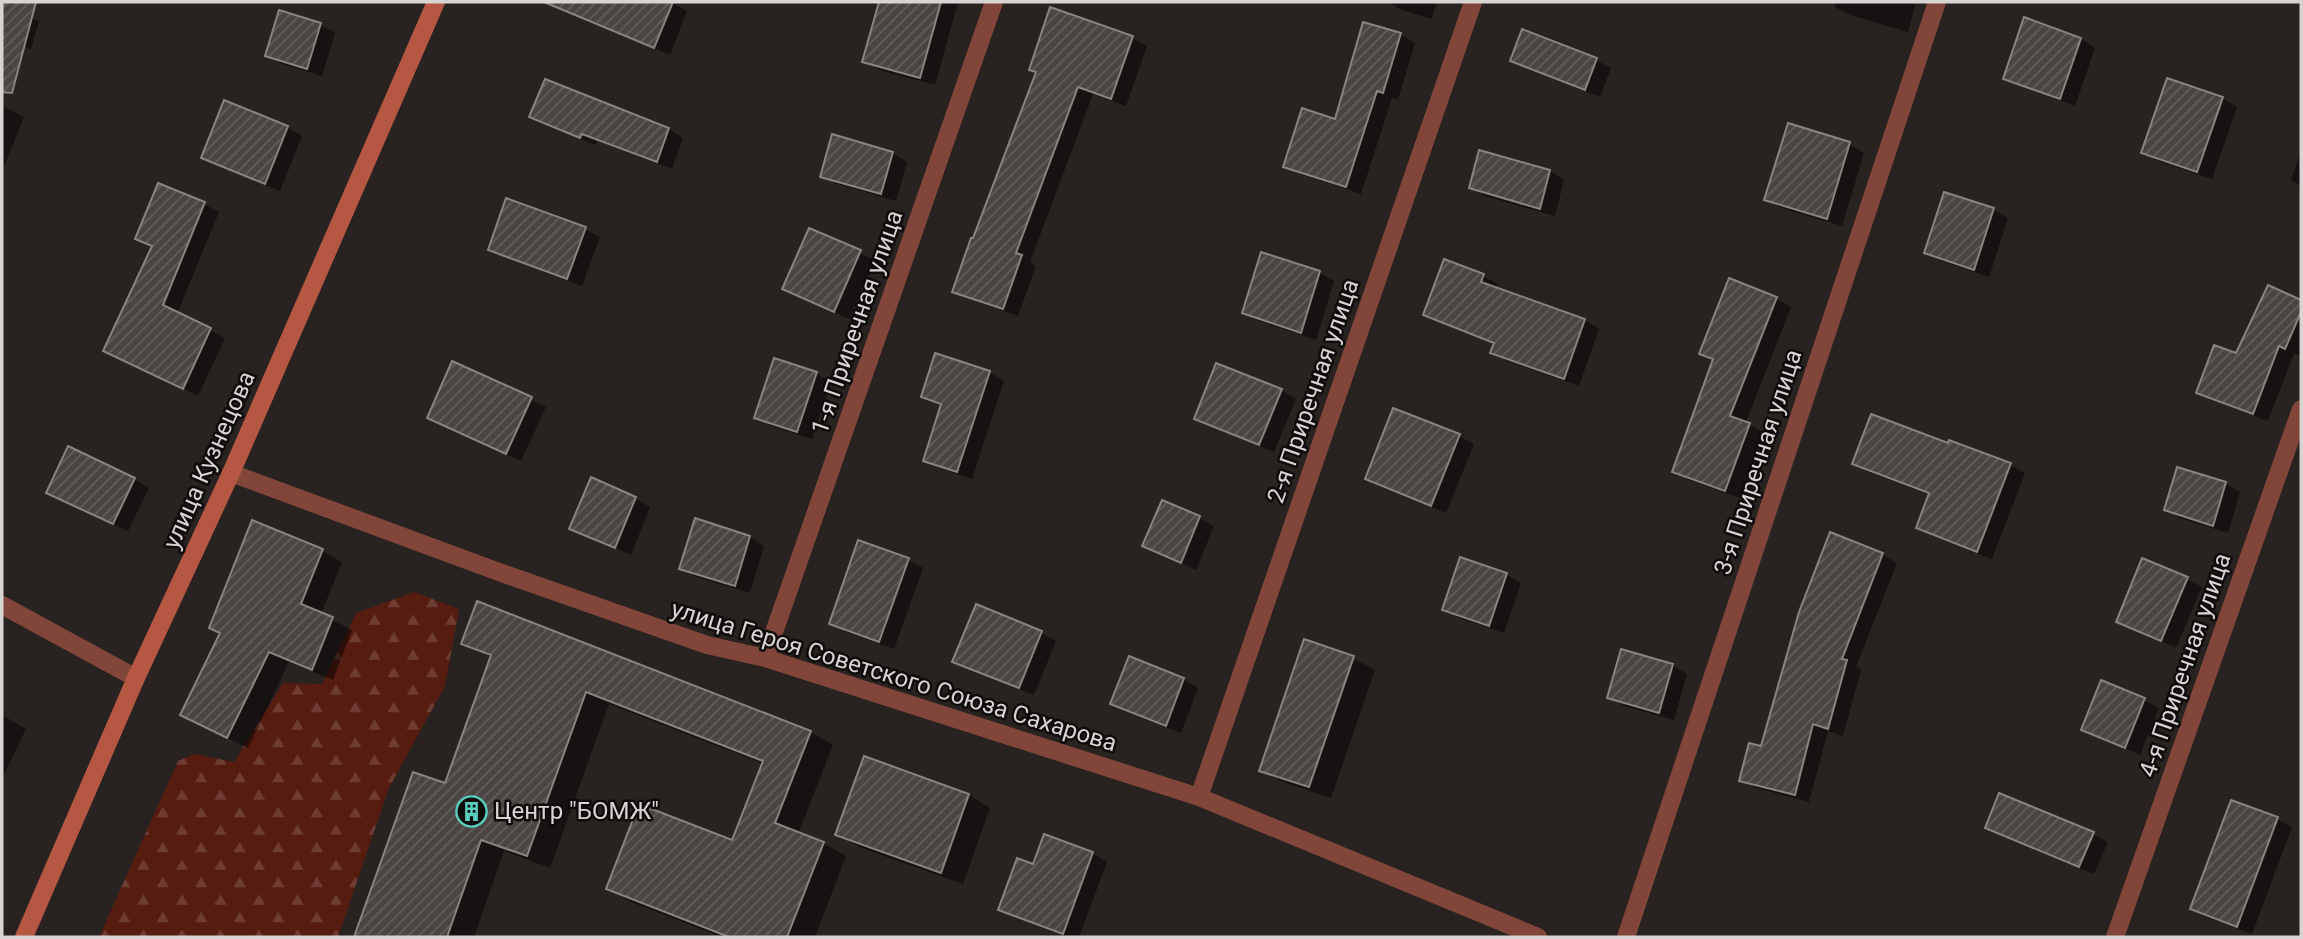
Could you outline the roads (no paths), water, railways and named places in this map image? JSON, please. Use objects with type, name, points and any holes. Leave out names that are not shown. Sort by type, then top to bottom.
[{"type":"main road","name":"улица Кузнецова","points":[[24,937],[136,678],[231,473],[436,2]]},
{"type":"street","name":"1-я Приречная улица","points":[[765,658],[994,2]]},
{"type":"street","name":"2-я Приречная улица","points":[[1199,797],[1473,2]]},
{"type":"street","name":"3-я Приречная улица","points":[[1626,937],[1937,2]]},
{"type":"street","name":"4-я Приречная улица","points":[[2115,937],[2301,409]]},
{"type":"street","name":"улица Героя Советского Союза Сахарова","points":[[231,473],[499,572],[708,645],[765,658],[1199,797],[1538,937]]},
{"type":"street","points":[[2,605],[136,678]]},
{"type":"place","name":"Центр \"БОМЖ\"","points":[[471,811]]}]
